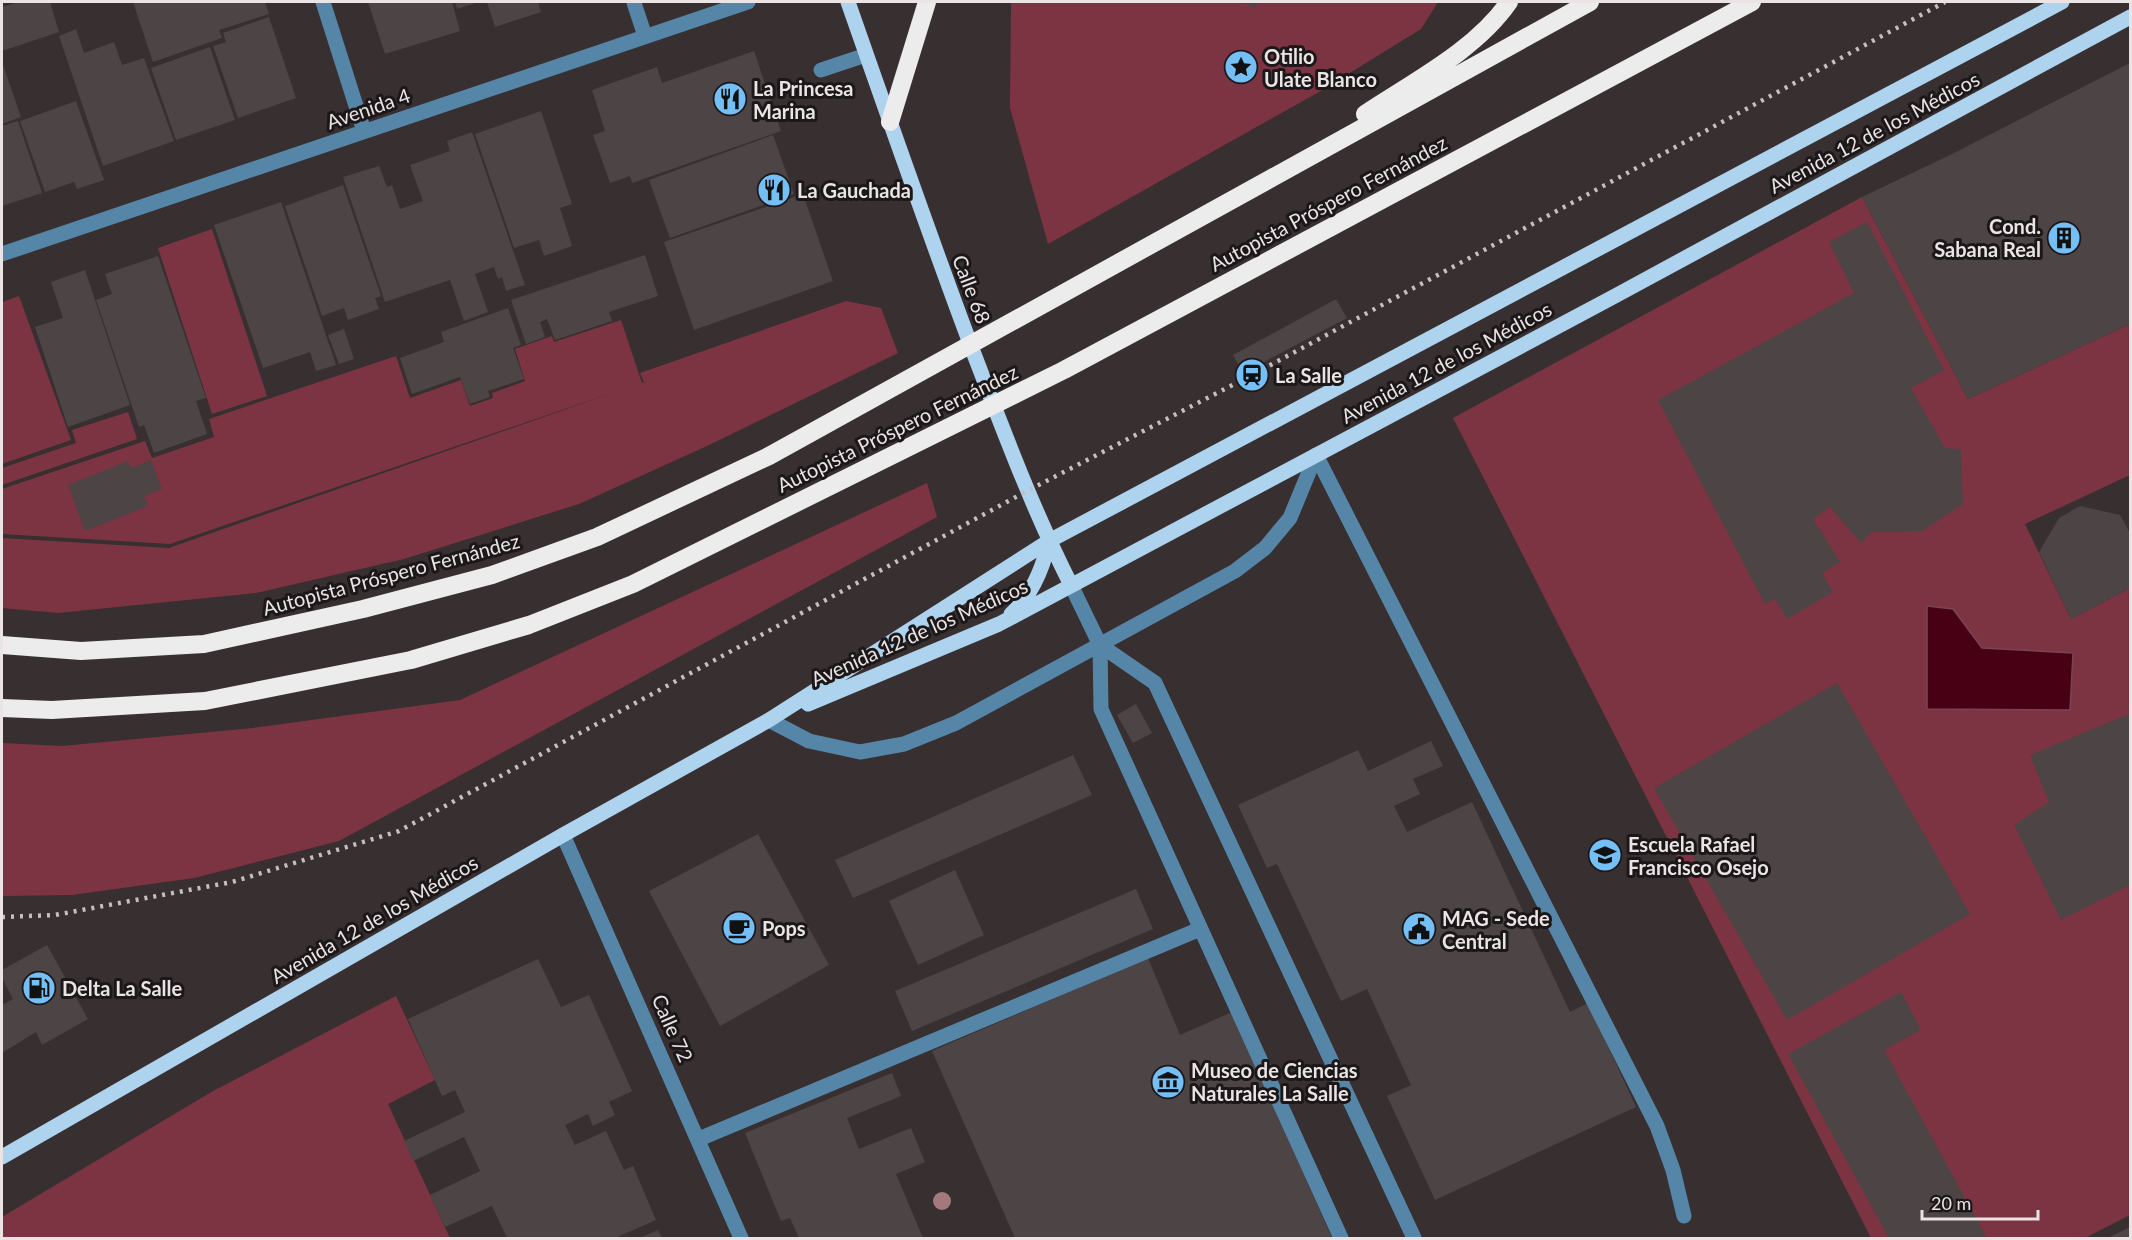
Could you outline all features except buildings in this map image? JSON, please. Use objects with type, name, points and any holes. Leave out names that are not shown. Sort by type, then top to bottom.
[{"type":"highway","points":[[890,122],[927,2]]},
{"type":"highway","points":[[1248,192],[1467,47],[1509,2]]},
{"type":"highway","name":"Autopista Próspero Fernández","points":[[2,645],[81,651],[204,644],[363,609],[492,575],[597,537],[769,456],[1590,2]]},
{"type":"highway","name":"Autopista Próspero Fernández","points":[[2,708],[52,710],[205,701],[411,660],[529,625],[622,588],[1064,370],[1752,2]]},
{"type":"main road","name":"Calle 68","points":[[848,2],[937,255],[1021,476],[1071,585]]},
{"type":"main road","name":"Avenida 12 de los Médicos","points":[[2,1157],[563,835],[769,720],[1049,541],[2062,2]]},
{"type":"main road","name":"Avenida 12 de los Médicos","points":[[769,720],[999,624],[2130,17]]},
{"type":"main road","points":[[999,624],[1014,611],[1037,579],[1049,541]]},
{"type":"street","points":[[323,2],[364,131]]},
{"type":"street","name":"Avenida 4","points":[[2,255],[748,2]]},
{"type":"street","points":[[634,3],[645,36]]},
{"type":"street","points":[[820,70],[866,55]]},
{"type":"street","points":[[769,720],[809,741],[860,752],[904,744],[956,723],[1235,571],[1265,548],[1290,518],[1316,455]]},
{"type":"street","points":[[1316,455],[1657,1126],[1673,1170],[1684,1216]]},
{"type":"street","points":[[1071,585],[1100,645],[1101,709],[1341,1239]]},
{"type":"street","points":[[1100,645],[1155,683],[1414,1239]]},
{"type":"street","name":"Calle 72","points":[[563,835],[699,1139],[741,1239]]},
{"type":"street","points":[[699,1139],[1200,929]]},
{"type":"shaded area","points":[[1011,2],[1438,2],[1421,29],[1319,92],[1048,244],[1010,108]]},
{"type":"shaded area","points":[[1862,197],[1968,399],[2130,324],[2130,475],[2025,524],[2071,619],[2130,588],[2130,1215],[2085,1238],[1871,1238],[1453,418]]},
{"type":"shaded area","points":[[212,229],[267,396],[212,414],[158,248]]},
{"type":"shaded area","points":[[19,296],[71,440],[2,464],[2,302]]},
{"type":"shaded area","points":[[846,301],[881,308],[898,353],[707,446],[579,504],[404,559],[256,593],[58,613],[2,608],[2,538],[169,548],[615,392],[170,544],[2,534],[2,489],[145,441],[152,458],[214,437],[209,419],[396,356],[410,398],[461,380],[470,406],[493,398],[492,393],[525,381],[515,349],[552,336],[554,342],[621,320],[642,383],[644,382],[640,373]]},
{"type":"shaded area","points":[[128,412],[137,439],[2,485],[2,468],[76,443],[72,430]]},
{"type":"shaded area","points":[[927,483],[937,517],[339,841],[194,878],[72,895],[2,896],[2,743],[62,746],[253,728],[460,700]]},
{"type":"shaded area","points":[[1927,606],[1953,609],[1982,648],[2073,653],[2070,710],[1927,709]]},
{"type":"shaded area","points":[[396,996],[435,1080],[388,1104],[450,1238],[2,1238],[2,1217],[213,1091]]},
{"type":"railway","points":[[2,917],[55,915],[232,882],[399,831],[1027,491],[1252,375],[1945,2]]},
{"type":"place","name":"Otilio Ulate Blanco","points":[[1241,67]]},
{"type":"place","name":"La Princesa Marina","points":[[730,99]]},
{"type":"place","name":"La Gauchada","points":[[774,190]]},
{"type":"place","name":"Cond. Sabana Real","points":[[2064,238]]},
{"type":"place","name":"La Salle","points":[[1252,375]]},
{"type":"place","name":"Escuela Rafael Francisco Osejo","points":[[1605,855]]},
{"type":"place","name":"Pops","points":[[739,928]]},
{"type":"place","name":"MAG - Sede Central","points":[[1419,929]]},
{"type":"place","name":"Delta La Salle","points":[[39,988]]},
{"type":"place","name":"Museo de Ciencias Naturales La Salle","points":[[1168,1082]]}]
